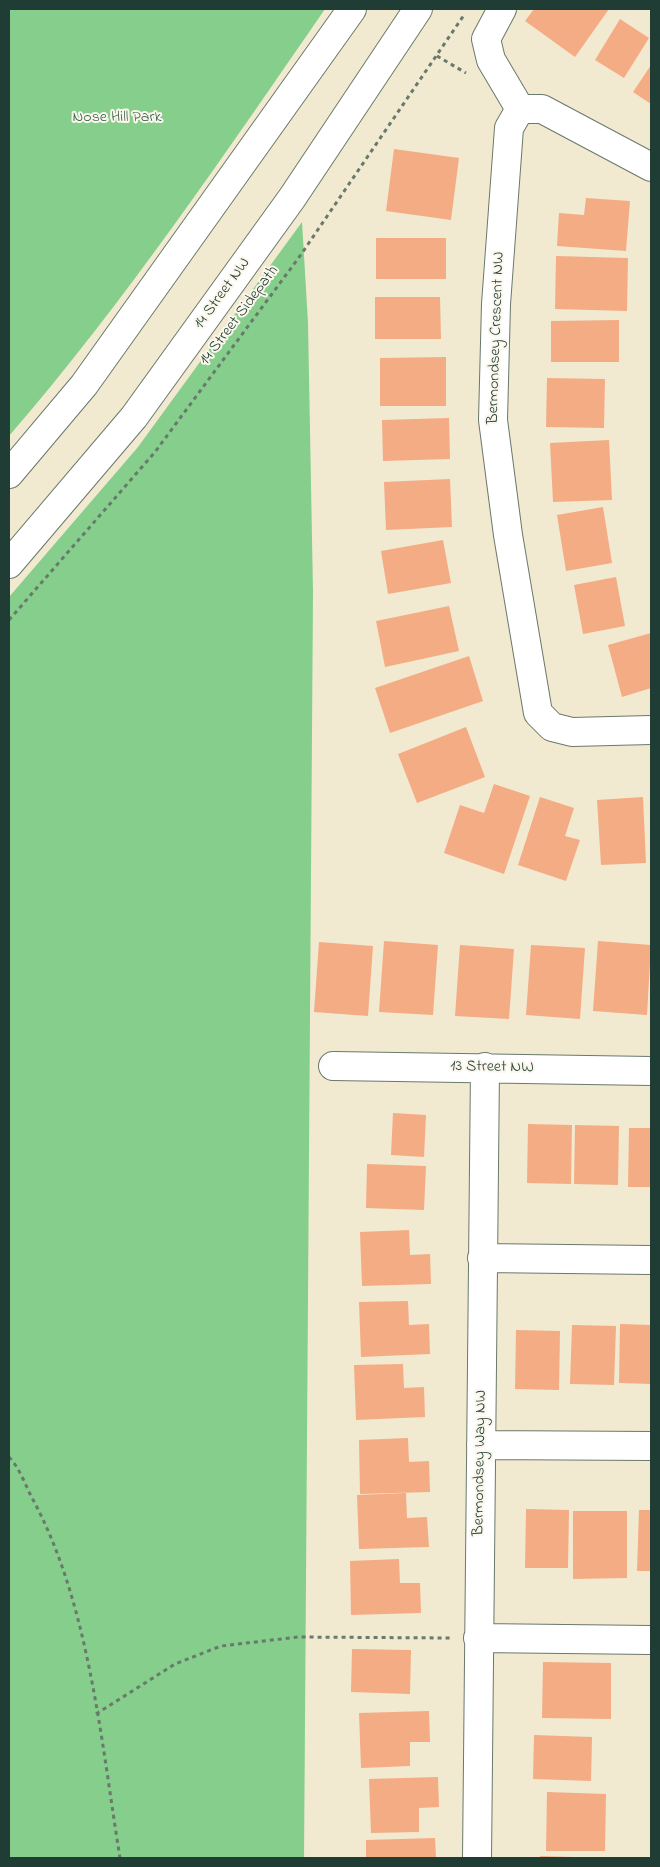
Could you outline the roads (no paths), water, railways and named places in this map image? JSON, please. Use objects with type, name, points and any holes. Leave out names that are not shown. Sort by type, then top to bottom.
[{"type":"street","points":[[9,474],[84,385],[352,9]]},
{"type":"street","name":"14 Street NW","points":[[9,564],[134,417],[292,198],[418,9]]},
{"type":"street","points":[[502,9],[486,39],[491,60],[520,109],[542,108],[651,167]]},
{"type":"street","name":"Bermondsey Crescent NW","points":[[520,109],[508,128],[496,304],[493,420],[508,535],[538,713],[552,728],[572,732],[651,730]]},
{"type":"street","name":"13 Street NW","points":[[332,1066],[651,1071]]},
{"type":"street","name":"Bermondsey Way NW","points":[[476,1858],[485,1067]]},
{"type":"street","points":[[482,1258],[651,1260]]},
{"type":"street","points":[[481,1445],[651,1446]]},
{"type":"street","points":[[478,1638],[651,1640]]},
{"type":"park label","name":"Nose Hill Park","points":[[117,118]]}]
